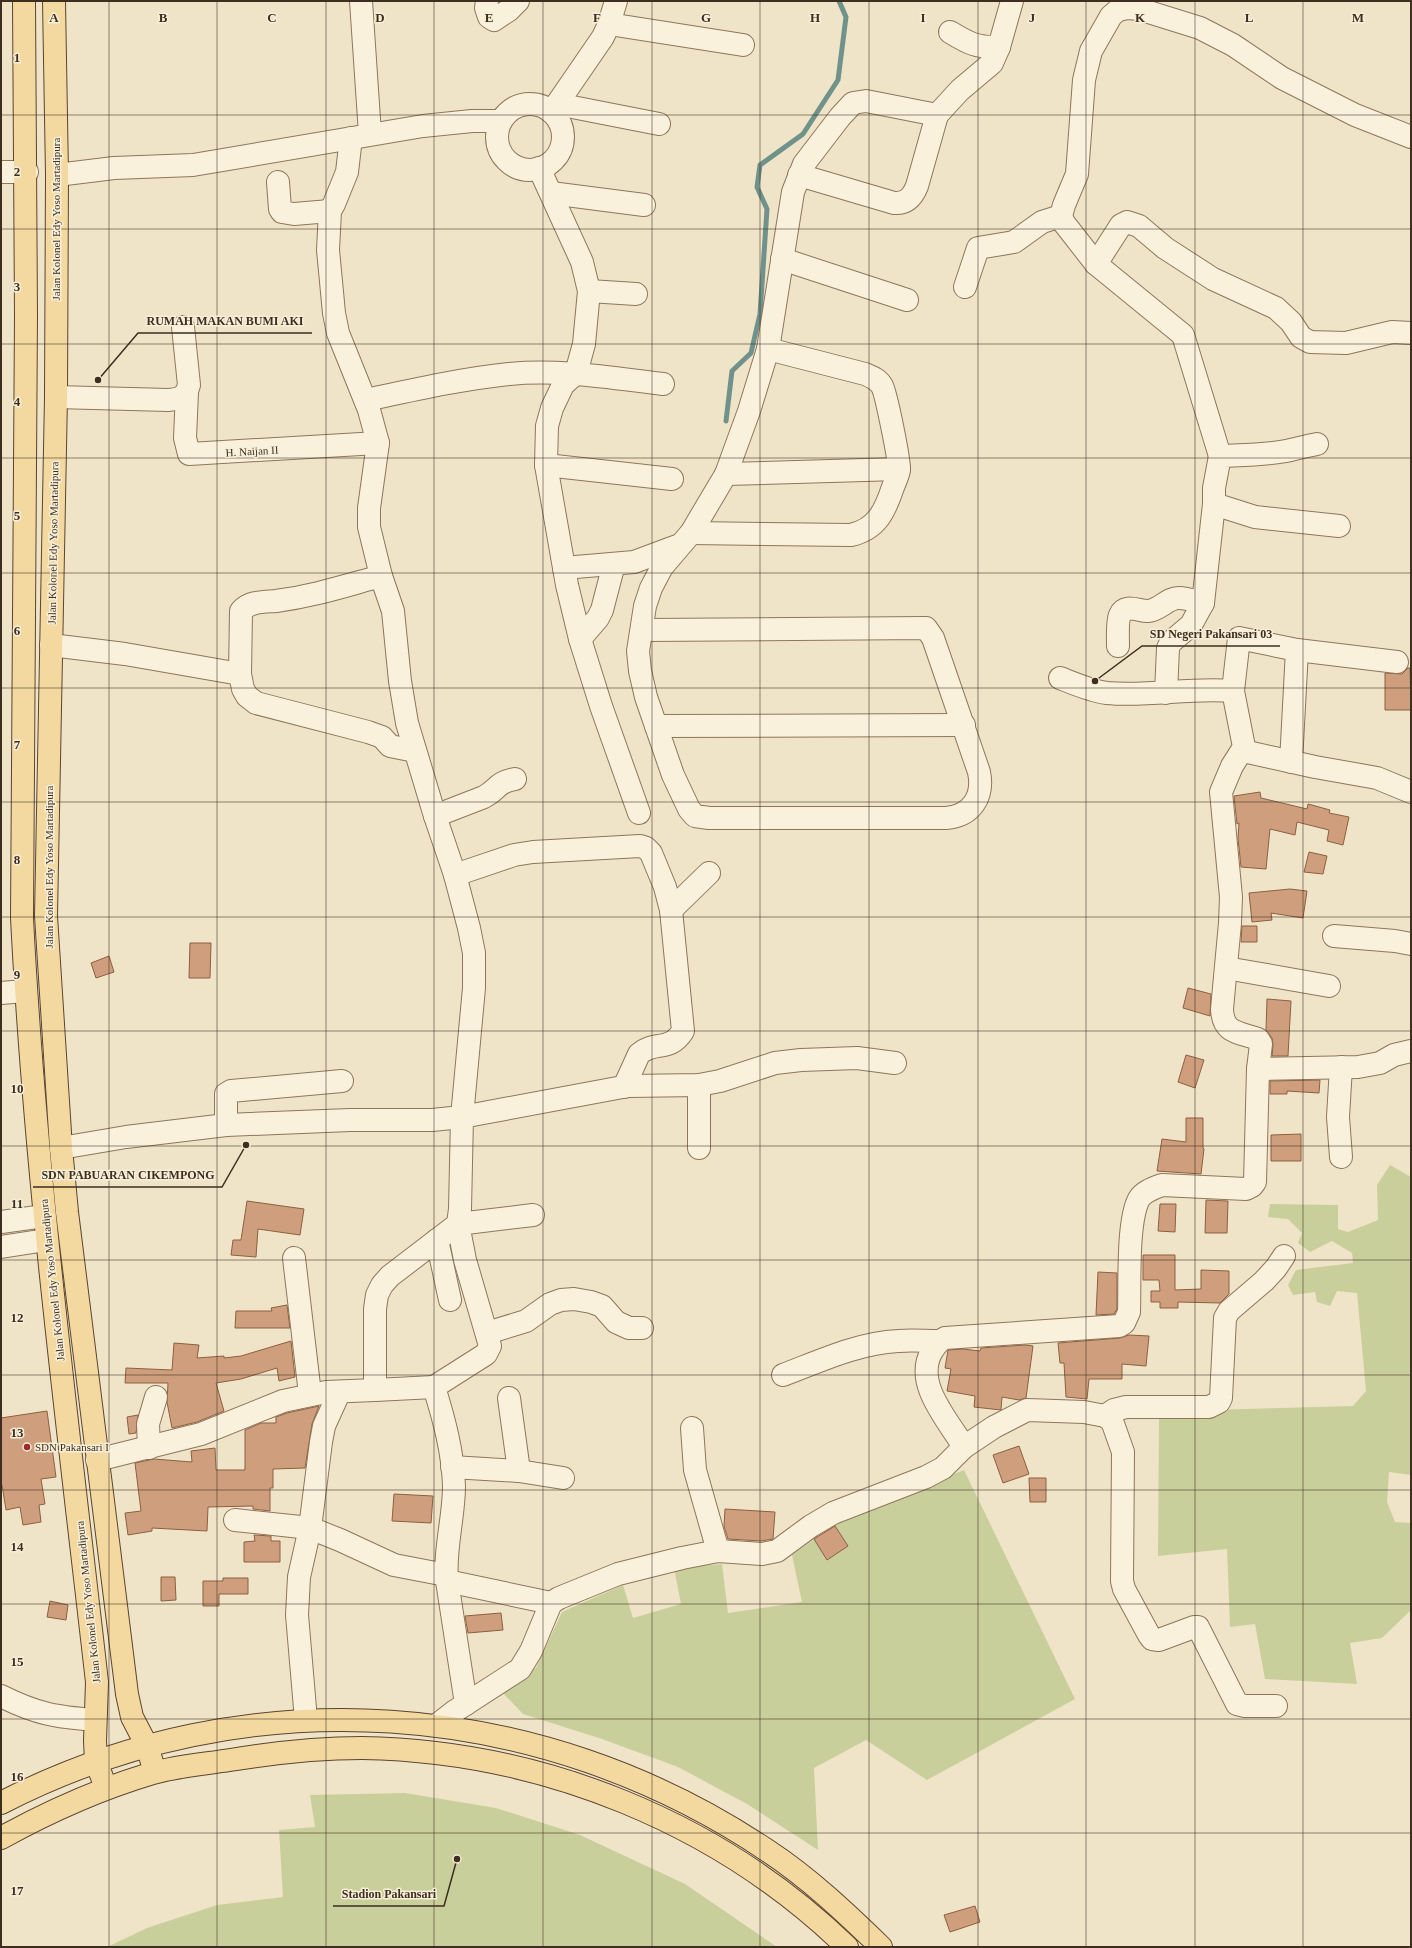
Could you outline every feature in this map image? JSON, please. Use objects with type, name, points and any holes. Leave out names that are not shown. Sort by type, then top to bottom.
[{"type":"main road","name":"Jalan Kolonel Edy Yoso Martadipura","points":[[24,1],[27,172],[22,910],[25,991],[46,1240],[97,1682],[95,1720],[96,1761],[106,1788]]},
{"type":"main road","name":"Jalan Kolonel Edy Yoso Martadipura","points":[[54,1],[57,175],[56,397],[46,916],[61,1148],[67,1212],[127,1694],[132,1717],[147,1746],[156,1772]]},
{"type":"main road","points":[[26,316],[56,316]]},
{"type":"main road","points":[[44,1216],[67,1212]]},
{"type":"main road","points":[[46,1240],[70,1237]]},
{"type":"main road","points":[[1,1804],[30,1789],[96,1761],[147,1746],[225,1729],[306,1720],[372,1720],[437,1725],[508,1737],[577,1756],[637,1779],[708,1814],[769,1852],[815,1887],[881,1947]]},
{"type":"main road","points":[[500,1763],[508,1737]]},
{"type":"main road","points":[[1,1838],[45,1814],[106,1788],[156,1772],[272,1753],[361,1748],[431,1752],[500,1763],[548,1775],[605,1794],[660,1817],[707,1841],[764,1877],[820,1920],[847,1947]]},
{"type":"street","points":[[97,1460],[201,1434],[268,1406],[310,1394],[434,1387],[486,1354],[490,1346],[465,1260],[458,1224],[460,1209],[462,1117],[474,988],[474,953],[455,875],[435,816],[407,723],[400,681],[393,611],[381,576],[369,527],[369,508],[378,443],[366,400],[344,348],[337,326],[328,250],[330,211],[347,172],[360,136],[361,1]]},
{"type":"street","points":[[487,1],[486,8],[489,17],[494,20],[509,10],[518,1]]},
{"type":"street","points":[[553,107],[588,60],[609,24],[616,1]]},
{"type":"street","points":[[799,175],[894,203],[900,203],[907,200],[914,194],[917,186],[937,114],[960,90],[992,63],[999,47],[1012,1]]},
{"type":"street","points":[[1166,693],[1168,648],[1171,642],[1191,625],[1203,603],[1214,504],[1214,488],[1220,456],[1183,335],[1096,264],[1064,223],[1061,216],[1077,174],[1084,80],[1091,51],[1111,16],[1118,10],[1128,8],[1139,9],[1200,28],[1233,45],[1282,78],[1355,114],[1411,138]]},
{"type":"street","points":[[609,24],[743,45]]},
{"type":"street","points":[[950,32],[969,44],[986,48],[999,47]]},
{"type":"street","points":[[642,630],[926,628],[933,638],[979,772],[981,788],[975,802],[970,809],[961,815],[946,818],[709,818],[695,816],[689,809],[679,788],[646,697],[640,671],[638,650],[645,606],[651,588],[662,567],[687,539],[726,474],[749,411],[768,349],[793,192],[799,175],[809,158],[840,117],[853,103],[866,101],[937,114]]},
{"type":"street","points":[[553,107],[560,123],[563,139],[562,147],[553,160],[539,168],[522,169],[514,166],[502,154],[497,138],[501,121],[505,115],[519,106],[535,104],[659,124]]},
{"type":"street","points":[[57,175],[114,168],[193,165],[360,136],[450,123],[501,121]]},
{"type":"street","points":[[539,168],[582,262],[589,291],[584,344],[576,373],[563,385],[552,408],[547,426],[546,465],[564,568],[580,639],[601,706],[639,813]]},
{"type":"street","points":[[1,172],[27,172]]},
{"type":"street","points":[[278,182],[280,209],[282,212],[294,214],[330,211]]},
{"type":"street","points":[[551,193],[644,205]]},
{"type":"street","points":[[964,287],[978,248],[1014,242],[1042,222],[1061,216]]},
{"type":"street","points":[[1096,264],[1121,225],[1127,222],[1139,226],[1165,248],[1213,279],[1276,308],[1291,322],[1301,337],[1310,342],[1346,342],[1392,332],[1411,333]]},
{"type":"street","points":[[782,259],[907,300]]},
{"type":"street","points":[[589,291],[636,294]]},
{"type":"street","points":[[56,397],[168,400],[182,397],[187,392],[189,385],[183,327]]},
{"type":"street","points":[[564,568],[624,563],[657,555],[687,539],[851,535],[862,532],[875,522],[886,508],[899,469],[888,403],[883,387],[879,382],[864,374],[768,349]]},
{"type":"street","points":[[366,400],[462,380],[510,374],[576,373],[663,384]]},
{"type":"street","name":"H. Naijan II","points":[[187,392],[185,438],[189,454],[378,443]]},
{"type":"street","points":[[1220,456],[1287,451],[1300,446],[1316,444]]},
{"type":"street","points":[[546,465],[672,479]]},
{"type":"street","points":[[726,474],[899,469]]},
{"type":"street","points":[[1214,504],[1255,517],[1339,526]]},
{"type":"street","points":[[580,639],[598,618],[624,563]]},
{"type":"street","points":[[381,576],[301,598],[253,603],[245,606],[241,611],[240,674],[245,692],[256,704],[368,732],[382,737],[390,746],[416,751]]},
{"type":"street","points":[[1118,646],[1120,616],[1126,609],[1148,611],[1157,608],[1170,600],[1178,598],[1203,603]]},
{"type":"street","points":[[783,1374],[869,1345],[898,1341],[938,1341],[945,1338],[1110,1327],[1124,1323],[1129,1312],[1132,1223],[1140,1198],[1152,1188],[1162,1185],[1246,1189],[1252,1186],[1255,1182],[1260,1041],[1256,1038],[1236,1032],[1223,1021],[1222,1009],[1231,897],[1221,792],[1232,766],[1243,751],[1244,747],[1233,691],[1239,638],[1297,650],[1397,662]]},
{"type":"street","points":[[51,645],[125,654],[240,674]]},
{"type":"street","points":[[1291,762],[1297,650]]},
{"type":"street","points":[[1060,678],[1090,690],[1107,693],[1166,693],[1211,689],[1233,691]]},
{"type":"street","points":[[656,726],[964,725]]},
{"type":"street","points":[[1243,751],[1291,762],[1377,778],[1411,792]]},
{"type":"street","points":[[435,816],[484,797],[490,794],[503,781],[514,779]]},
{"type":"street","points":[[455,875],[514,855],[533,852],[640,846],[646,848],[651,853],[665,888],[671,910],[683,1031],[675,1042],[666,1046],[652,1047],[643,1050],[639,1054],[624,1087]]},
{"type":"street","points":[[671,910],[709,873]]},
{"type":"street","points":[[1334,936],[1395,941],[1411,944]]},
{"type":"street","points":[[1226,968],[1329,986]]},
{"type":"street","points":[[1,993],[25,991]]},
{"type":"street","points":[[1258,1069],[1341,1067],[1380,1064],[1394,1055],[1411,1051]]},
{"type":"street","points":[[61,1148],[126,1137],[226,1124],[350,1120],[432,1120],[462,1117],[624,1087],[650,1085],[699,1085],[720,1081],[775,1063],[857,1058],[896,1063]]},
{"type":"street","points":[[1341,1067],[1338,1116],[1341,1157]]},
{"type":"street","points":[[226,1124],[224,1099],[226,1094],[231,1091],[342,1081]]},
{"type":"street","points":[[699,1085],[699,1148]]},
{"type":"street","points":[[375,1390],[375,1310],[377,1295],[390,1276],[458,1224],[533,1215]]},
{"type":"street","points":[[1,1222],[44,1216]]},
{"type":"street","points":[[1,1247],[46,1240]]},
{"type":"street","points":[[437,1240],[450,1300]]},
{"type":"street","points":[[1105,1416],[1114,1410],[1126,1407],[1209,1407],[1219,1402],[1221,1398],[1224,1318],[1229,1311],[1276,1268],[1284,1256]]},
{"type":"street","points":[[294,1258],[310,1394]]},
{"type":"street","points":[[487,1333],[526,1321],[550,1304],[561,1300],[574,1299],[591,1302],[602,1306],[616,1322],[629,1328],[642,1328]]},
{"type":"street","points":[[938,1341],[928,1360],[927,1379],[942,1412],[962,1449]]},
{"type":"street","points":[[434,1387],[449,1441],[452,1467],[453,1493],[446,1578],[466,1704]]},
{"type":"street","points":[[306,1720],[297,1615],[299,1577],[310,1528],[324,1426],[339,1393]]},
{"type":"street","points":[[149,1448],[148,1424],[156,1397]]},
{"type":"street","points":[[509,1398],[519,1470]]},
{"type":"street","points":[[437,1725],[520,1669],[531,1651],[551,1603],[558,1598],[618,1574],[674,1559],[718,1551],[762,1554],[777,1551],[811,1526],[833,1513],[861,1501],[913,1483],[944,1468],[962,1449],[994,1427],[1027,1410],[1084,1412],[1105,1416],[1112,1421],[1123,1452],[1122,1581],[1126,1594],[1149,1636],[1152,1640],[1159,1640],[1194,1627],[1198,1627],[1238,1704],[1245,1706],[1276,1706]]},
{"type":"street","points":[[692,1428],[695,1470],[718,1551]]},
{"type":"street","points":[[452,1467],[519,1470],[563,1478]]},
{"type":"street","points":[[235,1520],[310,1528],[340,1540],[394,1566],[551,1603]]},
{"type":"street","points":[[1,1696],[21,1706],[55,1717],[95,1720]]},
{"type":"green space","points":[[1390,1165],[1411,1177],[1411,1475],[1389,1472],[1387,1502],[1395,1522],[1411,1523],[1411,1610],[1382,1638],[1350,1643],[1357,1684],[1265,1679],[1255,1624],[1230,1627],[1227,1549],[1158,1556],[1159,1416],[1170,1411],[1353,1406],[1366,1391],[1357,1293],[1337,1291],[1330,1306],[1317,1302],[1315,1292],[1293,1295],[1288,1285],[1296,1270],[1353,1263],[1352,1253],[1332,1241],[1310,1252],[1298,1243],[1302,1233],[1288,1219],[1268,1217],[1270,1204],[1338,1205],[1338,1229],[1348,1232],[1378,1220],[1377,1185]]},
{"type":"green space","points":[[964,1470],[1075,1699],[927,1780],[866,1740],[814,1768],[818,1850],[747,1804],[678,1767],[602,1739],[523,1714],[501,1691],[536,1668],[562,1612],[623,1585],[633,1618],[681,1604],[674,1568],[722,1564],[728,1613],[802,1602],[792,1555],[843,1519]]},
{"type":"green space","points":[[405,1793],[496,1808],[580,1835],[685,1884],[777,1947],[107,1947],[147,1928],[217,1905],[283,1897],[279,1830],[315,1827],[310,1795]]},
{"type":"building","points":[[1410,668],[1411,710],[1385,710],[1385,673],[1402,674]]},
{"type":"building","points":[[1260,792],[1261,798],[1307,809],[1308,804],[1330,810],[1329,813],[1349,817],[1343,845],[1327,841],[1329,830],[1297,822],[1295,835],[1270,829],[1266,869],[1241,867],[1238,838],[1239,823],[1237,824],[1234,796]]},
{"type":"building","points":[[1309,852],[1327,856],[1323,874],[1304,872]]},
{"type":"building","points":[[1290,889],[1307,891],[1303,918],[1271,913],[1272,920],[1252,922],[1249,893]]},
{"type":"building","points":[[1242,926],[1257,926],[1257,942],[1241,942]]},
{"type":"building","points":[[190,943],[211,943],[210,978],[189,978]]},
{"type":"building","points":[[109,956],[114,972],[96,978],[91,963]]},
{"type":"building","points":[[1188,988],[1211,994],[1210,1016],[1183,1008]]},
{"type":"building","points":[[1267,999],[1291,1001],[1288,1056],[1272,1056],[1272,1038],[1266,1030]]},
{"type":"building","points":[[1186,1055],[1204,1060],[1195,1088],[1178,1082]]},
{"type":"building","points":[[1320,1080],[1319,1093],[1287,1091],[1287,1094],[1270,1094],[1270,1081]]},
{"type":"building","points":[[1186,1118],[1203,1118],[1204,1149],[1201,1174],[1157,1171],[1162,1139],[1186,1142]]},
{"type":"building","points":[[1301,1134],[1301,1161],[1271,1161],[1271,1135]]},
{"type":"building","points":[[1206,1200],[1228,1201],[1227,1233],[1205,1233]]},
{"type":"building","points":[[247,1201],[304,1209],[300,1235],[258,1229],[256,1257],[231,1255],[233,1240],[241,1240]]},
{"type":"building","points":[[1160,1204],[1176,1204],[1175,1232],[1158,1231]]},
{"type":"building","points":[[1143,1255],[1175,1255],[1175,1290],[1201,1289],[1201,1270],[1229,1271],[1229,1294],[1220,1303],[1178,1302],[1178,1308],[1160,1308],[1160,1302],[1151,1302],[1151,1291],[1160,1291],[1159,1280],[1143,1280]]},
{"type":"building","points":[[1098,1272],[1117,1273],[1117,1309],[1114,1314],[1096,1315]]},
{"type":"building","points":[[287,1305],[290,1328],[235,1328],[236,1311],[272,1311],[271,1308]]},
{"type":"building","points":[[1129,1335],[1149,1336],[1146,1366],[1122,1364],[1122,1379],[1089,1379],[1087,1399],[1066,1397],[1064,1363],[1060,1363],[1058,1343],[1120,1338]]},
{"type":"building","points":[[291,1341],[295,1377],[279,1381],[277,1368],[241,1379],[216,1383],[224,1411],[197,1422],[172,1428],[167,1402],[168,1383],[125,1383],[126,1368],[172,1370],[174,1343],[199,1345],[197,1358],[224,1356],[224,1358],[241,1356]]},
{"type":"building","points":[[1025,1345],[1033,1346],[1026,1398],[1019,1400],[1002,1397],[1001,1410],[974,1407],[975,1396],[947,1391],[951,1369],[945,1368],[948,1350],[963,1349],[980,1351],[981,1348]]},
{"type":"building","points":[[319,1406],[312,1424],[305,1468],[273,1469],[273,1488],[270,1488],[270,1511],[253,1509],[253,1506],[208,1507],[207,1531],[152,1528],[152,1531],[128,1535],[125,1513],[141,1511],[135,1463],[154,1459],[192,1462],[191,1451],[215,1448],[216,1470],[245,1470],[245,1430],[261,1423],[276,1423],[276,1417],[287,1413]]},
{"type":"building","name":"SDN Pakansari I","points":[[47,1411],[56,1477],[41,1479],[45,1504],[39,1505],[41,1522],[23,1525],[20,1507],[6,1510],[1,1485],[1,1418]]},
{"type":"building","points":[[138,1415],[136,1433],[129,1434],[127,1417]]},
{"type":"building","points":[[1019,1446],[1029,1474],[1003,1483],[993,1455]]},
{"type":"building","points":[[1029,1478],[1046,1478],[1046,1502],[1030,1502]]},
{"type":"building","points":[[394,1494],[433,1496],[431,1523],[392,1521]]},
{"type":"building","points":[[725,1509],[775,1512],[773,1539],[761,1541],[728,1539],[724,1526]]},
{"type":"building","points":[[835,1526],[848,1546],[827,1560],[814,1539]]},
{"type":"building","points":[[254,1535],[271,1536],[271,1541],[280,1541],[280,1562],[244,1562],[244,1542],[255,1541]]},
{"type":"building","points":[[161,1577],[175,1577],[176,1600],[161,1601]]},
{"type":"building","points":[[223,1578],[248,1578],[248,1594],[219,1594],[219,1606],[203,1606],[203,1581],[223,1581]]},
{"type":"building","points":[[50,1601],[68,1605],[66,1620],[47,1617]]},
{"type":"building","points":[[501,1613],[503,1630],[468,1633],[465,1616]]},
{"type":"building","points":[[975,1906],[980,1922],[950,1932],[944,1915]]},
{"type":"waterway","points":[[726,421],[732,371],[751,353],[760,314],[767,209],[757,187],[760,165],[803,134],[838,80],[846,17],[839,1]]},
{"type":"place","name":"RUMAH MAKAN BUMI AKI","points":[[98,380]]},
{"type":"place","name":"SD Negeri Pakansari 03","points":[[1095,681]]},
{"type":"place","name":"SDN PABUARAN CIKEMPONG","points":[[246,1145]]},
{"type":"place","name":"SDN Pakansari I","points":[[27,1447]]},
{"type":"place","name":"Stadion Pakansari","points":[[457,1859]]}]
